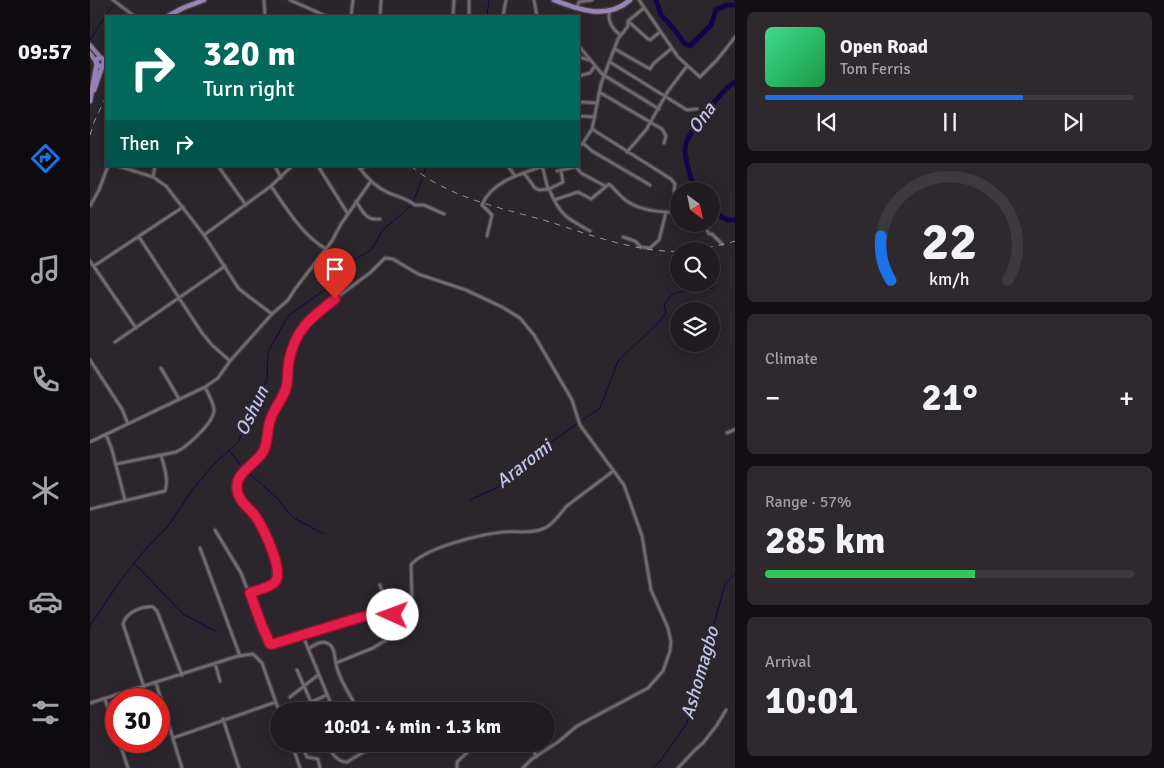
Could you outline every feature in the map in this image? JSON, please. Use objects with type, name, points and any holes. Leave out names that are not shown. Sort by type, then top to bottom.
[{"type":"highway","points":[[170,15],[204,0]]},
{"type":"highway","points":[[554,0],[576,9],[591,12],[610,10],[624,5],[630,0]]},
{"type":"highway","points":[[91,99],[101,61]]},
{"type":"main road","points":[[90,45],[101,61]]},
{"type":"main road","points":[[90,53],[101,61]]},
{"type":"street","points":[[113,0],[133,15]]},
{"type":"street","points":[[264,0],[265,15]]},
{"type":"street","points":[[290,0],[324,15]]},
{"type":"street","points":[[351,15],[353,0]]},
{"type":"street","points":[[380,15],[381,0]]},
{"type":"street","points":[[453,15],[454,0]]},
{"type":"street","points":[[469,0],[469,15]]},
{"type":"street","points":[[503,15],[506,0]]},
{"type":"street","points":[[534,0],[537,15]]},
{"type":"street","points":[[576,9],[579,2],[592,0]]},
{"type":"street","points":[[639,0],[671,49],[700,77],[717,60],[735,36]]},
{"type":"street","points":[[580,146],[592,129],[599,92],[620,35],[628,26],[628,21],[644,8]]},
{"type":"street","points":[[610,10],[608,14],[611,26],[620,35]]},
{"type":"street","points":[[628,21],[650,40],[660,32]]},
{"type":"street","points":[[580,47],[602,74],[658,109]]},
{"type":"street","points":[[615,49],[650,70],[654,63],[671,49]]},
{"type":"street","points":[[580,57],[590,60]]},
{"type":"street","points":[[610,62],[687,110],[697,109]]},
{"type":"street","points":[[580,76],[590,73],[595,66]]},
{"type":"street","points":[[627,152],[642,136],[676,79],[687,66]]},
{"type":"street","points":[[599,92],[665,131],[666,139],[664,143]]},
{"type":"street","points":[[580,102],[597,103]]},
{"type":"street","points":[[580,116],[595,117]]},
{"type":"street","points":[[592,129],[673,182]]},
{"type":"street","points":[[583,143],[592,151],[650,185]]},
{"type":"street","points":[[90,206],[99,190],[108,167]]},
{"type":"street","points":[[121,167],[153,177],[166,186],[204,235],[243,293],[272,314]]},
{"type":"street","points":[[153,177],[155,167]]},
{"type":"street","points":[[219,167],[246,205]]},
{"type":"street","points":[[276,167],[281,178]]},
{"type":"street","points":[[204,235],[281,178],[291,167]]},
{"type":"street","points":[[319,167],[348,214]]},
{"type":"street","points":[[509,167],[515,176]]},
{"type":"street","points":[[487,236],[493,217],[491,212],[482,206],[482,203],[492,191],[515,176],[538,167]]},
{"type":"street","points":[[542,167],[554,200],[567,217],[590,231]]},
{"type":"street","points":[[557,172],[572,167]]},
{"type":"street","points":[[576,167],[581,173],[606,186],[609,184],[631,203],[670,212]]},
{"type":"street","points":[[359,168],[371,181],[388,193],[444,214]]},
{"type":"street","points":[[524,173],[535,188],[539,190],[549,189],[563,182],[562,170]]},
{"type":"street","points":[[90,442],[205,387],[218,378],[230,361],[272,314],[288,300],[326,250],[356,201],[371,181]]},
{"type":"street","points":[[270,186],[304,232],[326,250]]},
{"type":"street","points":[[554,200],[578,192],[590,199],[600,193],[606,186]]},
{"type":"street","points":[[356,201],[368,218],[380,219]]},
{"type":"street","points":[[94,266],[183,207]]},
{"type":"street","points":[[623,237],[635,240],[641,246],[650,248],[659,240],[666,212]]},
{"type":"street","points":[[708,232],[722,244]]},
{"type":"street","points":[[139,237],[209,341],[230,361]]},
{"type":"street","points":[[250,593],[274,584],[278,577],[278,571],[274,555],[256,518],[241,501],[237,485],[243,473],[260,457],[265,448],[270,418],[287,385],[287,368],[294,340],[310,320],[371,272],[385,258],[393,259],[418,274],[466,290],[520,318],[546,354],[572,400],[577,418],[585,433],[625,488],[642,536],[651,590],[668,628],[671,642],[667,662],[658,679],[648,688],[577,726],[523,768]]},
{"type":"street","points":[[90,261],[136,328]]},
{"type":"street","points":[[115,342],[225,266]]},
{"type":"street","points":[[90,360],[122,409],[128,424]]},
{"type":"street","points":[[161,368],[179,399]]},
{"type":"street","points":[[116,464],[179,450],[210,421],[214,409],[205,387]]},
{"type":"street","points":[[728,432],[735,429]]},
{"type":"street","points":[[106,434],[125,500]]},
{"type":"street","points":[[90,510],[166,489],[165,471],[161,455]]},
{"type":"street","points":[[215,530],[241,573],[270,644],[275,644],[405,605],[413,600],[411,566],[415,561],[434,550],[480,536],[502,532],[526,532],[544,528],[613,471]]},
{"type":"street","points":[[200,548],[240,656]]},
{"type":"street","points":[[336,663],[375,647],[396,634],[398,629],[380,586]]},
{"type":"street","points":[[144,686],[123,624],[124,620],[143,607],[153,607],[159,613],[182,675]]},
{"type":"street","points":[[303,636],[330,702]]},
{"type":"street","points":[[308,649],[321,642],[328,643],[333,649],[337,668],[354,702]]},
{"type":"street","points":[[138,688],[215,663],[253,654],[260,660],[276,702]]},
{"type":"street","points":[[215,663],[220,681]]},
{"type":"street","points":[[298,670],[311,702],[327,695]]},
{"type":"street","points":[[290,697],[318,675]]},
{"type":"street","points":[[156,683],[182,768]]},
{"type":"street","points":[[90,703],[105,698]]},
{"type":"street","points":[[173,738],[270,704]]},
{"type":"street","points":[[680,767],[706,740],[726,710]]},
{"type":"street","points":[[223,719],[239,768]]},
{"type":"street","points":[[295,752],[300,768]]},
{"type":"street","points":[[305,752],[307,757],[318,759],[320,768]]},
{"type":"street","points":[[332,752],[339,761],[347,762],[363,752]]},
{"type":"street","points":[[457,768],[457,762],[468,752]]},
{"type":"street","points":[[534,752],[536,757]]},
{"type":"street","points":[[123,753],[128,768]]},
{"type":"waterway","points":[[106,15],[118,0]]},
{"type":"waterway","name":"Oshun","points":[[487,15],[489,0]]},
{"type":"waterway","name":"Ona","points":[[656,0],[661,15],[684,43],[690,46],[711,25],[716,10],[726,5],[735,5]]},
{"type":"waterway","points":[[90,40],[105,17]]},
{"type":"waterway","name":"Ona","points":[[692,182],[686,160],[685,149],[687,142],[697,123],[722,93],[735,82]]},
{"type":"waterway","name":"Oshun","points":[[424,173],[426,167]]},
{"type":"waterway","name":"Oshun","points":[[90,626],[120,581],[143,552],[169,525],[193,489],[213,465],[238,442],[267,380],[268,352],[288,316],[333,284],[346,272],[353,261],[372,249],[382,231],[412,205],[422,179]]},
{"type":"waterway","name":"Ona","points":[[720,216],[728,220],[735,220]]},
{"type":"waterway","name":"Araromi","points":[[581,421],[600,408],[618,361],[659,322],[666,313],[664,305],[672,295],[679,292]]},
{"type":"waterway","name":"Araromi","points":[[470,500],[507,483],[544,447],[577,424]]},
{"type":"waterway","points":[[229,450],[241,466],[276,497],[292,517],[324,534]]},
{"type":"waterway","points":[[134,563],[183,614],[217,632]]},
{"type":"waterway","name":"Ashomagbo","points":[[653,768],[658,764],[687,723],[725,584],[735,574]]},
{"type":"railway","points":[[90,135],[105,99]]},
{"type":"railway","points":[[412,167],[443,187],[460,195],[621,244],[664,251],[682,251],[735,241]]},
{"type":"route","points":[[335,299],[310,320],[296,336],[287,368],[287,385],[270,418],[265,448],[260,457],[243,473],[238,481],[237,489],[239,496],[256,518],[274,555],[278,571],[278,577],[274,584],[250,593],[270,644],[388,610],[392,610],[393,615]]}]
